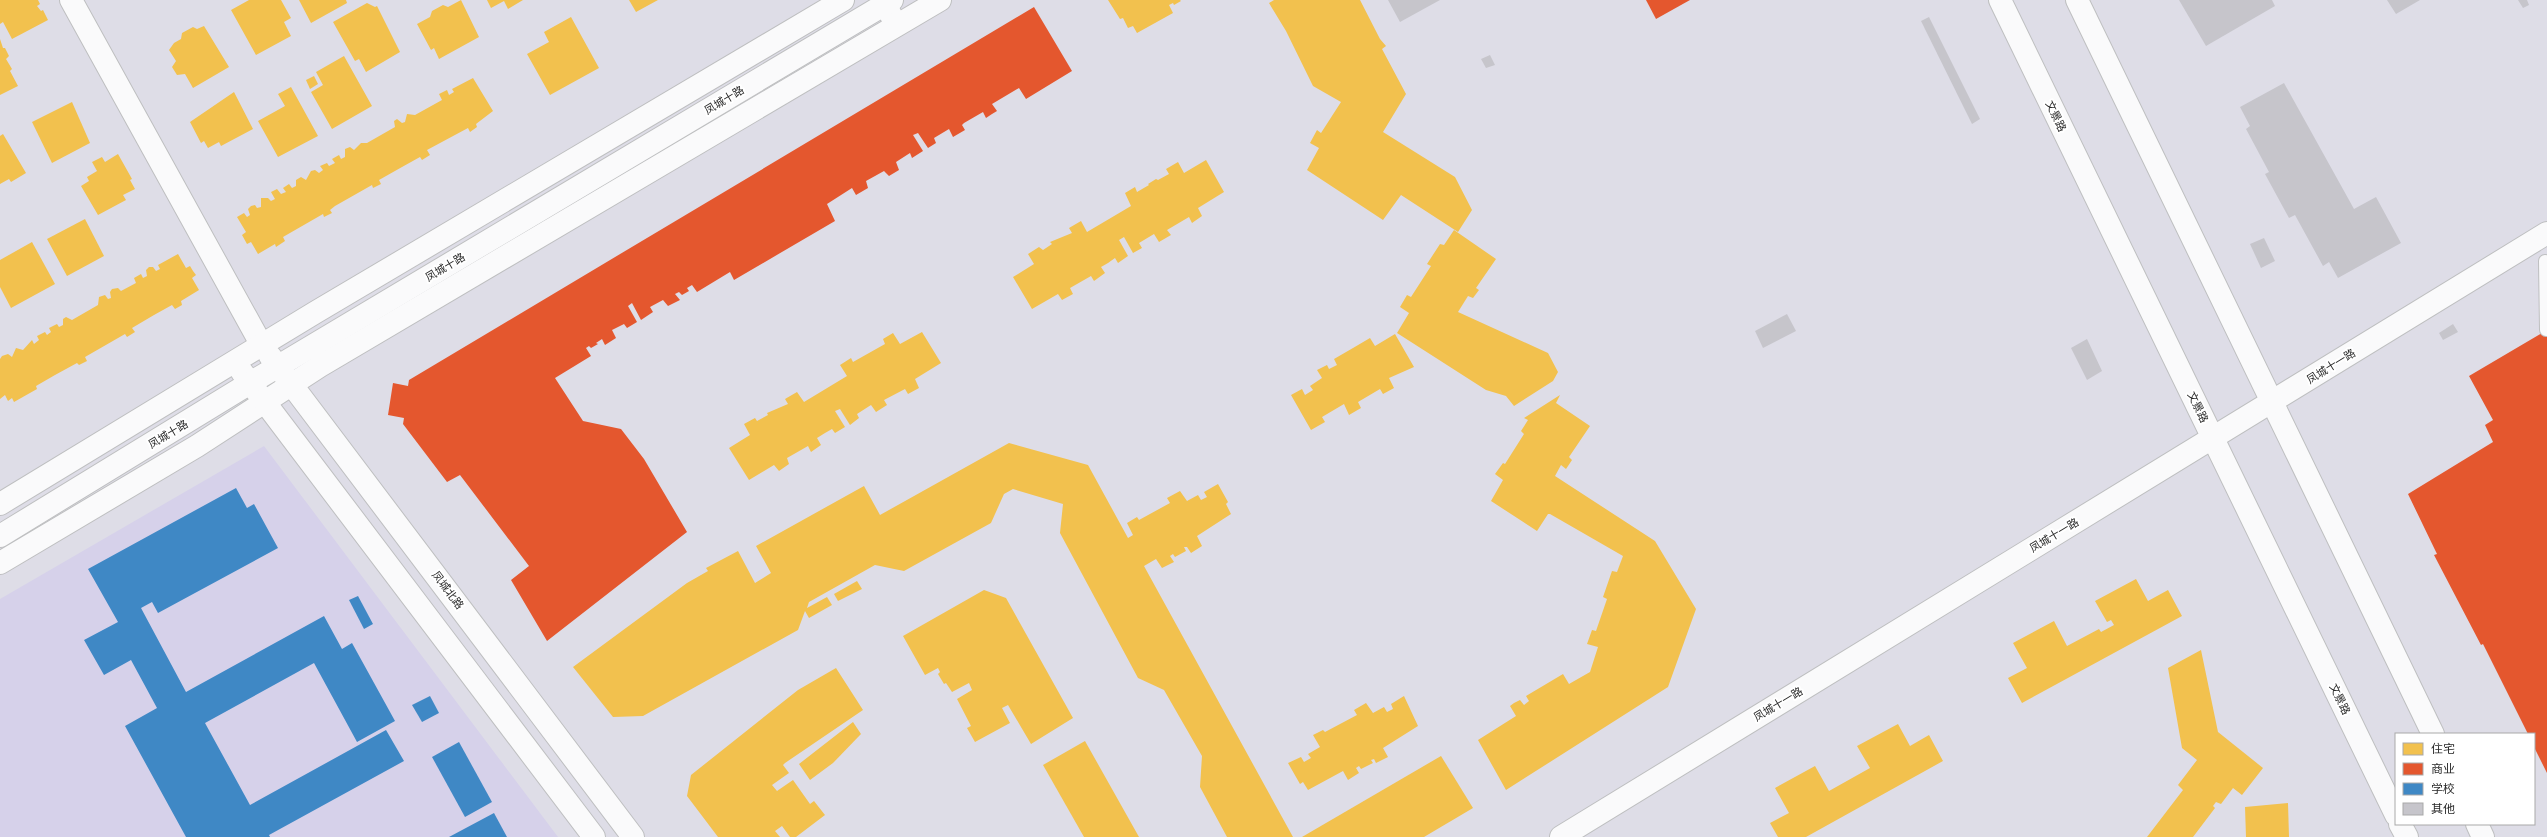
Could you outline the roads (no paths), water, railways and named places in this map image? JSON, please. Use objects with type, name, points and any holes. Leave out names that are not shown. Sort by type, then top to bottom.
[{"type":"main road","name":"凤城北路","points":[[71,0],[261,344],[292,383],[633,837]]},
{"type":"main road","points":[[0,504],[261,344],[843,0]]},
{"type":"main road","points":[[0,563],[197,446],[292,383],[940,0]]},
{"type":"main road","name":"文景路","points":[[2000,0],[2395,813]]},
{"type":"main road","points":[[2077,0],[2433,733]]},
{"type":"main road","points":[[887,1],[896,25]]},
{"type":"main road","name":"凤城十路","points":[[0,536],[250,383],[887,1]]},
{"type":"main road","name":"凤城十一路","points":[[1561,837],[2541,237]]},
{"type":"main road","points":[[235,361],[250,383],[266,401],[594,837]]},
{"type":"main road","points":[[2401,825],[2407,837]]},
{"type":"main road","points":[[2477,825],[2483,837]]},
{"type":"lane","points":[[2541,237],[2546,263],[2546,330]]}]
